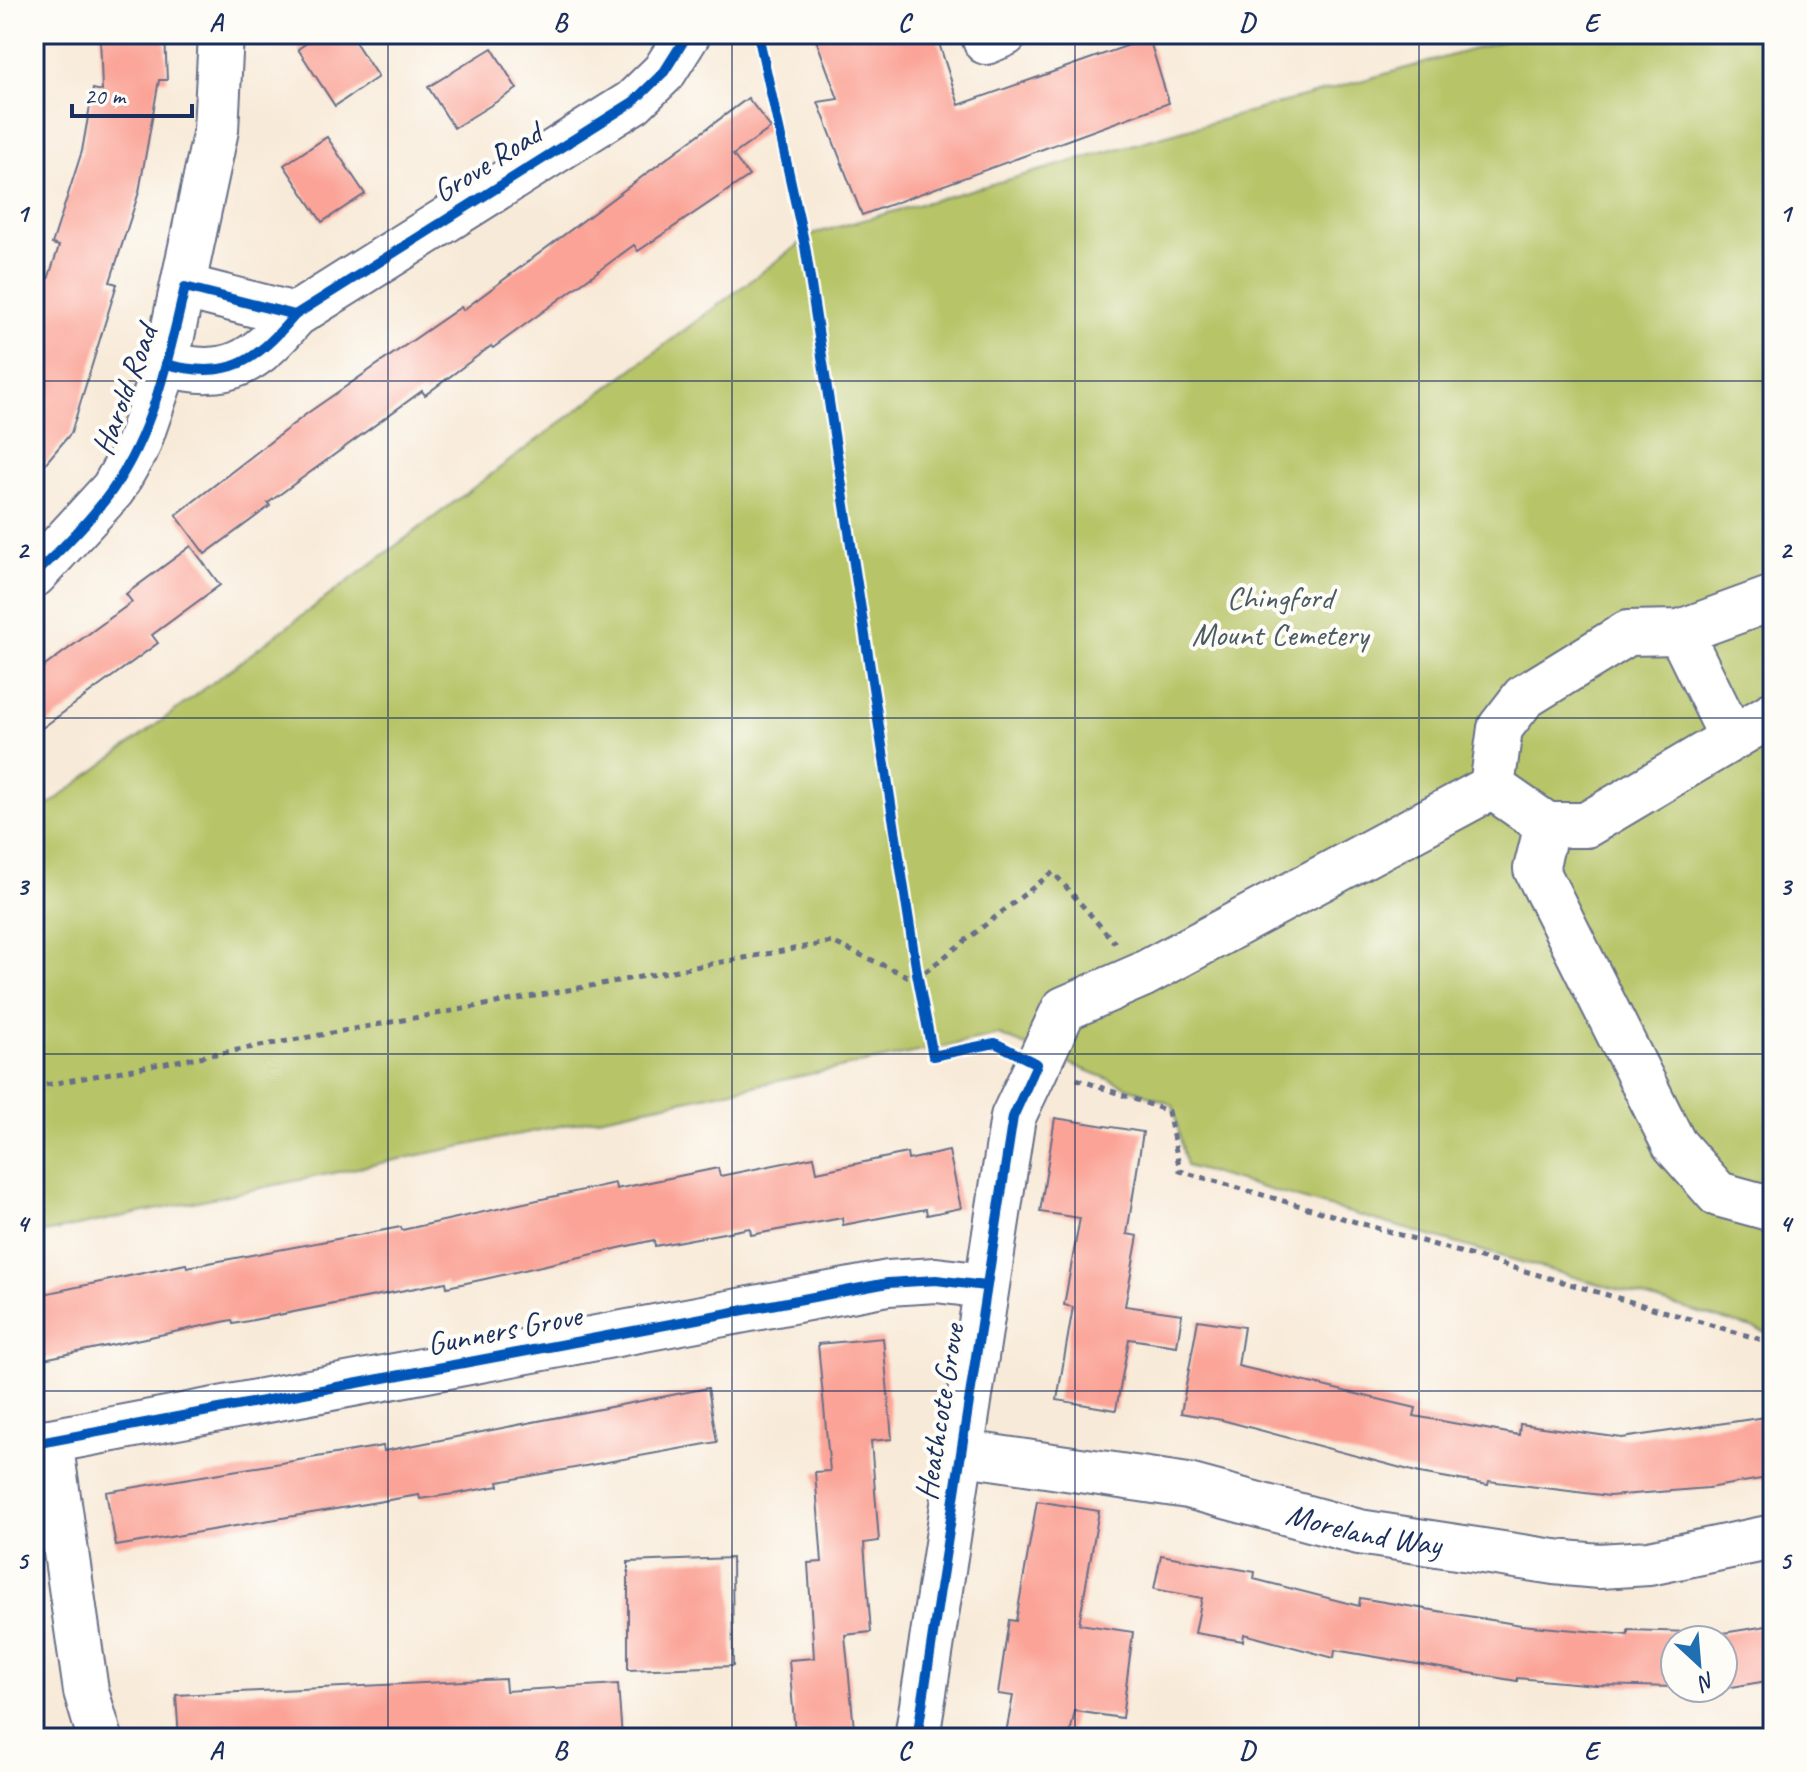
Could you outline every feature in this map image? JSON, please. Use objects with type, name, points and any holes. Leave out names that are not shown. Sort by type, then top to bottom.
[{"type":"street","name":"Harold Road","points":[[34,575],[62,549],[113,489],[138,445],[166,364],[185,287],[216,130],[221,34]]},
{"type":"street","name":"Grove Road","points":[[166,364],[196,372],[232,369],[266,349],[295,315],[633,102],[664,72],[688,34]]},
{"type":"street","points":[[983,34],[986,42],[1005,34]]},
{"type":"street","points":[[185,287],[295,315]]},
{"type":"street","points":[[1773,598],[1680,632],[1628,633],[1524,697],[1500,728],[1492,787],[1547,825],[1586,825],[1773,714]]},
{"type":"street","points":[[1680,632],[1732,738]]},
{"type":"street","name":"Heathcote Grove","points":[[917,1738],[958,1452],[1013,1117],[1064,1009],[1142,975],[1492,787]]},
{"type":"street","points":[[1547,825],[1536,869],[1674,1144],[1718,1194],[1773,1209]]},
{"type":"street","name":"Gunners Grove","points":[[42,1442],[888,1283],[936,1280],[985,1286]]},
{"type":"street","points":[[42,1442],[86,1691],[100,1738]]},
{"type":"street","name":"Moreland Way","points":[[958,1452],[1188,1486],[1359,1532],[1554,1562],[1599,1566],[1649,1563],[1773,1537]]},
{"type":"path","points":[[758,34],[805,246],[917,973],[933,1056],[995,1043]]},
{"type":"path","points":[[34,1087],[832,942],[907,976],[925,972],[1053,872],[1142,975]]},
{"type":"path","points":[[1040,1058],[1168,1111],[1180,1171],[1773,1343]]},
{"type":"green space","name":"Chingford Mount Cemetery","points":[[1528,34],[1773,34],[1773,1334],[1186,1166],[1173,1105],[999,1035],[34,1235],[34,816],[813,234]]},
{"type":"building","points":[[100,34],[165,34],[167,80],[159,80],[139,192],[110,282],[117,284],[71,433],[34,477],[34,322],[59,246],[52,244],[82,151],[93,89],[102,91]]},
{"type":"building","points":[[320,34],[350,34],[378,77],[335,106],[298,49]]},
{"type":"building","points":[[814,34],[936,34],[959,105],[1149,38],[1169,103],[862,215],[818,102],[838,99]]},
{"type":"building","points":[[492,48],[517,89],[454,128],[428,87]]},
{"type":"building","points":[[748,98],[771,128],[733,155],[749,176],[638,251],[634,245],[425,395],[422,391],[268,503],[270,506],[205,554],[176,515],[309,412],[461,307],[463,310]]},
{"type":"building","points":[[327,137],[365,194],[322,222],[284,165]]},
{"type":"building","points":[[191,546],[220,585],[152,635],[158,643],[34,734],[34,674],[132,602],[126,594]]},
{"type":"building","points":[[1055,1118],[1143,1132],[1127,1234],[1138,1236],[1125,1306],[1182,1314],[1177,1346],[1129,1339],[1116,1410],[1057,1400],[1073,1307],[1064,1305],[1080,1218],[1040,1212]]},
{"type":"building","points":[[949,1151],[961,1208],[927,1215],[926,1209],[843,1225],[842,1218],[751,1235],[750,1228],[655,1246],[654,1240],[447,1287],[446,1282],[233,1324],[232,1320],[34,1361],[34,1296],[186,1264],[187,1267],[401,1227],[402,1230],[615,1183],[616,1189],[718,1168],[720,1176],[814,1157],[817,1172],[907,1153],[908,1160]]},
{"type":"building","points":[[1198,1320],[1244,1327],[1238,1366],[1416,1408],[1414,1416],[1519,1435],[1520,1424],[1622,1438],[1773,1416],[1773,1477],[1708,1488],[1609,1496],[1489,1481],[1488,1485],[1420,1473],[1222,1420],[1181,1413]]},
{"type":"building","points":[[883,1338],[892,1439],[871,1441],[879,1541],[864,1543],[871,1632],[845,1635],[854,1729],[795,1734],[789,1660],[814,1658],[808,1563],[822,1562],[815,1472],[830,1471],[818,1344]]},
{"type":"building","points":[[708,1388],[717,1442],[498,1482],[499,1486],[460,1493],[420,1499],[419,1495],[116,1546],[106,1492],[383,1446],[384,1451]]},
{"type":"building","points":[[1037,1501],[1099,1511],[1079,1624],[1133,1632],[1122,1718],[1075,1711],[1069,1738],[1005,1738],[1013,1696],[998,1694],[1009,1620],[1016,1621]]},
{"type":"building","points":[[1161,1555],[1255,1572],[1254,1579],[1359,1606],[1360,1598],[1521,1625],[1628,1635],[1628,1630],[1659,1631],[1659,1687],[1517,1678],[1517,1681],[1335,1650],[1334,1658],[1244,1634],[1243,1641],[1195,1633],[1202,1598],[1154,1589]]},
{"type":"building","points":[[732,1558],[733,1666],[628,1670],[628,1562]]},
{"type":"building","points":[[1773,1625],[1773,1680],[1739,1686],[1739,1630]]},
{"type":"building","points":[[505,1679],[506,1691],[618,1684],[622,1738],[179,1738],[176,1695]]},
{"type":"cycle path","points":[[166,364],[207,370],[239,364],[253,356],[295,315],[633,102],[664,72],[688,34]]},
{"type":"cycle path","points":[[758,34],[805,246],[917,973],[933,1056],[995,1043],[1037,1064],[1013,1117],[917,1738]]},
{"type":"cycle path","points":[[34,575],[95,512],[127,466],[150,417],[185,287],[295,315]]},
{"type":"cycle path","points":[[34,1444],[888,1283],[936,1280],[985,1286]]}]
